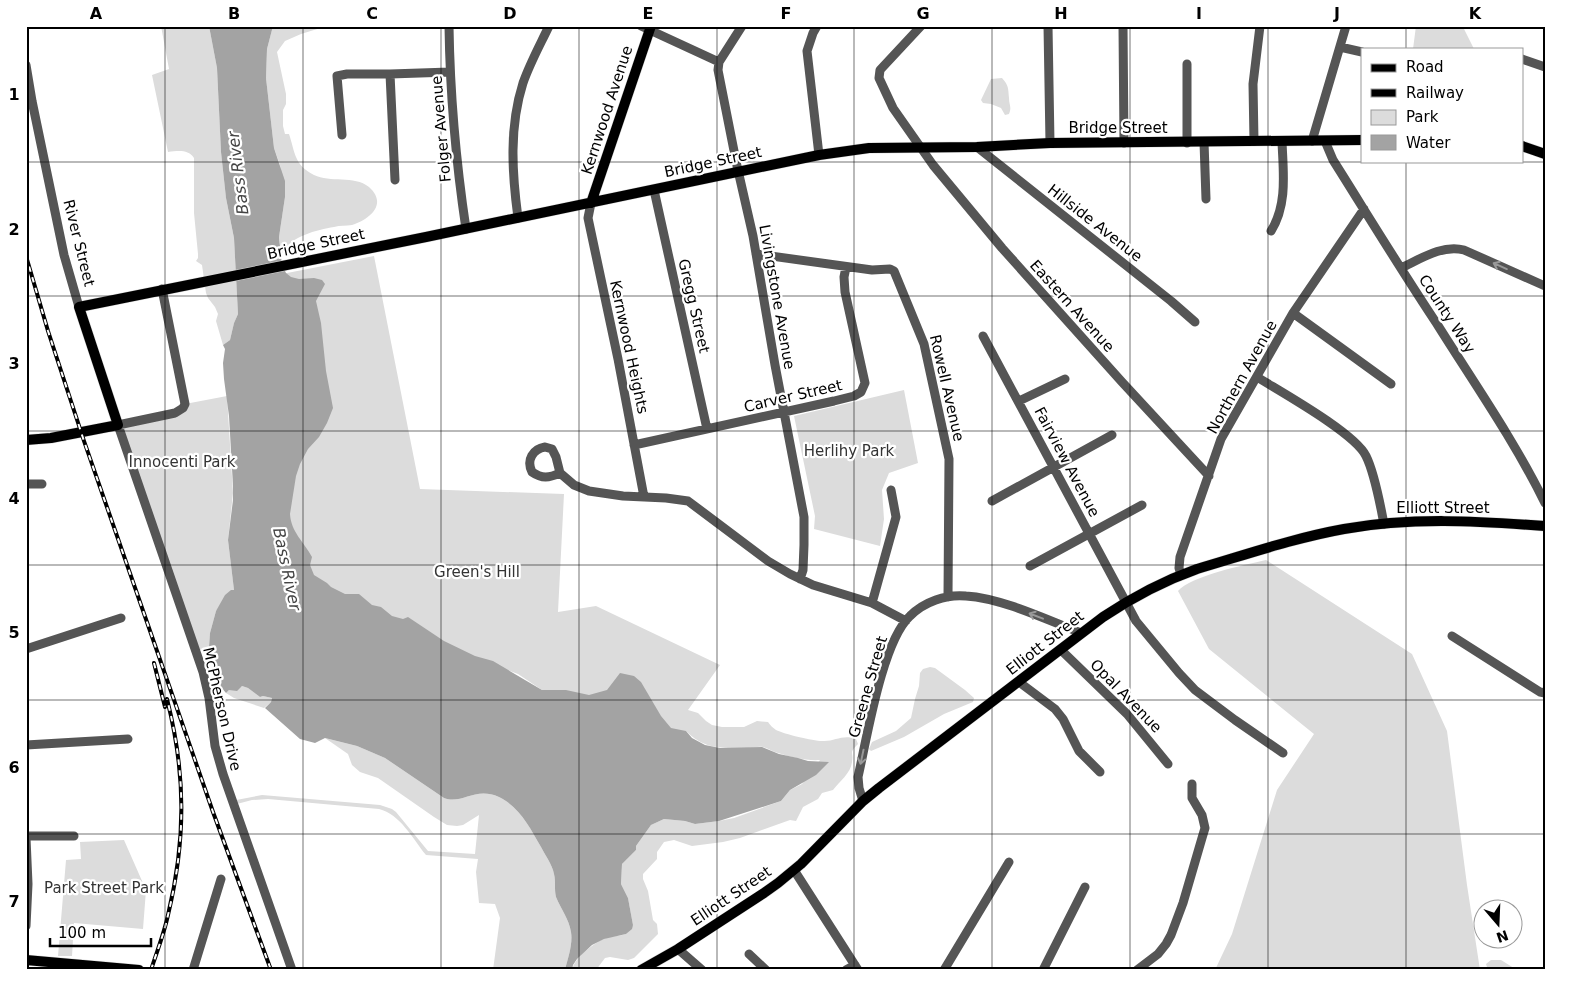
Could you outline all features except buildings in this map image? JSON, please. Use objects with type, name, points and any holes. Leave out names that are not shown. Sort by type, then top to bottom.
[{"type":"main road","name":"Kernwood Avenue","points":[[591,202],[647,28]]},
{"type":"main road","name":"Bridge Street","points":[[80,307],[819,155],[862,148],[978,147],[1050,143],[1124,144],[1361,140]]},
{"type":"main road","points":[[1524,147],[1545,154]]},
{"type":"main road","name":"River Street","points":[[80,307],[118,424]]},
{"type":"main road","points":[[26,440],[51,438],[118,424]]},
{"type":"main road","name":"Elliott Street","points":[[641,970],[678,949],[764,894],[812,854],[863,801],[1081,633],[1125,602],[1181,575],[1326,532],[1360,526],[1444,520],[1545,526]]},
{"type":"main road","points":[[26,960],[139,970]]},
{"type":"street","name":"Folger Avenue","points":[[449,26],[450,72],[458,175],[466,229]]},
{"type":"street","points":[[518,218],[513,176],[514,130],[523,85],[549,26]]},
{"type":"street","points":[[647,28],[719,62],[742,26]]},
{"type":"street","points":[[817,26],[812,33],[807,51],[819,155]]},
{"type":"street","name":"Eastern Avenue","points":[[921,26],[880,70],[879,78],[893,108],[933,165],[1002,248],[1209,476]]},
{"type":"street","points":[[1048,26],[1050,143]]},
{"type":"street","points":[[1123,26],[1124,144]]},
{"type":"street","points":[[1254,141],[1253,84],[1260,26]]},
{"type":"street","points":[[1312,141],[1346,26]]},
{"type":"street","points":[[1340,47],[1361,52]]},
{"type":"street","points":[[1524,60],[1545,66]]},
{"type":"street","name":"Livingstone Avenue","points":[[719,62],[718,70],[756,254],[804,517],[804,545],[800,579]]},
{"type":"street","points":[[1187,64],[1187,143]]},
{"type":"street","name":"River Street","points":[[26,65],[64,255],[80,307]]},
{"type":"street","points":[[342,135],[337,76],[347,74],[450,72]]},
{"type":"street","points":[[390,74],[395,180]]},
{"type":"street","points":[[1271,231],[1278,216],[1284,190],[1282,141]]},
{"type":"street","name":"County Way","points":[[1325,141],[1333,160],[1480,388],[1545,503]]},
{"type":"street","points":[[1204,142],[1206,199]]},
{"type":"street","name":"Hillside Avenue","points":[[978,147],[1195,322]]},
{"type":"street","name":"Gregg Street","points":[[654,190],[708,428]]},
{"type":"street","name":"Kernwood Heights","points":[[591,202],[588,218],[644,497]]},
{"type":"street","name":"Northern Avenue","points":[[1181,575],[1179,568],[1180,557],[1221,439],[1293,313],[1364,209]]},
{"type":"street","points":[[1401,268],[1435,252],[1454,247],[1545,286]]},
{"type":"street","name":"Rowell Avenue","points":[[756,254],[846,267],[872,270],[890,269],[894,271],[924,344],[949,459],[948,597]]},
{"type":"street","name":"Carver Street","points":[[634,444],[784,412],[854,396],[862,392],[864,388],[864,375],[845,292],[844,277],[846,267]]},
{"type":"street","points":[[118,424],[175,413],[183,408],[184,399],[162,289]]},
{"type":"street","points":[[1293,313],[1391,384]]},
{"type":"street","name":"Fairview Avenue","points":[[983,336],[1136,621],[1179,674],[1195,690],[1283,753]]},
{"type":"street","points":[[1257,377],[1326,421],[1361,449],[1372,472],[1384,524]]},
{"type":"street","points":[[1019,401],[1065,379]]},
{"type":"street","name":"McPherson Drive","points":[[118,424],[203,672],[216,746],[226,787],[292,970]]},
{"type":"street","points":[[992,501],[1112,435]]},
{"type":"street","points":[[560,474],[574,485],[589,491],[614,496],[688,501],[768,561],[800,579],[872,602],[906,621]]},
{"type":"street","points":[[26,484],[42,484]]},
{"type":"street","points":[[872,602],[896,517],[891,490]]},
{"type":"street","points":[[1030,566],[1142,505]]},
{"type":"street","name":"Greene Street","points":[[863,801],[858,777],[883,672],[896,634],[918,609],[928,603],[948,597],[967,596],[993,600],[1081,633]]},
{"type":"street","points":[[26,649],[121,618]]},
{"type":"street","points":[[1452,636],[1532,687],[1545,693]]},
{"type":"street","name":"Opal Avenue","points":[[1061,650],[1127,714],[1168,764]]},
{"type":"street","points":[[1019,682],[1055,709],[1063,719],[1079,751],[1100,772]]},
{"type":"street","points":[[26,745],[128,739]]},
{"type":"street","points":[[1137,970],[1158,954],[1166,944],[1183,903],[1205,828],[1202,815],[1192,798],[1192,784]]},
{"type":"street","points":[[26,926],[28,884],[26,837],[74,836]]},
{"type":"street","points":[[944,970],[1009,862]]},
{"type":"street","points":[[794,870],[857,967],[846,970]]},
{"type":"street","points":[[193,970],[221,879]]},
{"type":"street","points":[[1043,970],[1085,887]]},
{"type":"street","points":[[678,949],[702,970]]},
{"type":"street","points":[[749,954],[766,970]]},
{"type":"green space","points":[[161,26],[209,26],[217,68],[221,152],[226,198],[234,238],[238,314],[230,340],[223,345],[216,321],[218,314],[206,293],[202,265],[196,261],[198,254],[194,213],[194,158],[186,152],[168,152],[152,75],[169,69]]},
{"type":"green space","points":[[273,26],[327,26],[285,41],[277,52],[286,94],[283,126],[285,134],[289,134],[296,158],[302,167],[314,175],[327,179],[363,183],[369,187],[377,199],[377,205],[374,210],[365,219],[352,225],[336,226],[297,238],[282,254],[279,237],[285,197],[280,165],[274,148],[266,78],[267,49]]},
{"type":"green space","points":[[1416,26],[1464,26],[1474,48],[1413,48]]},
{"type":"green space","points":[[1002,78],[1008,87],[1010,108],[1009,114],[1005,115],[1001,108],[983,103],[981,100],[991,79]]},
{"type":"green space","name":"Green's Hill","points":[[374,256],[420,489],[564,494],[558,612],[596,606],[720,665],[688,710],[698,713],[712,725],[744,727],[757,721],[768,722],[776,730],[799,737],[822,741],[851,738],[856,739],[858,744],[852,751],[851,766],[844,777],[833,790],[822,793],[818,799],[803,807],[796,821],[790,820],[740,838],[723,842],[692,846],[674,840],[664,842],[657,852],[657,859],[643,874],[658,934],[634,958],[628,960],[610,957],[605,958],[596,970],[572,970],[581,956],[596,943],[606,938],[626,934],[633,925],[628,898],[621,884],[622,864],[636,850],[636,846],[651,825],[664,819],[695,824],[719,821],[734,818],[781,801],[790,790],[802,784],[820,760],[793,757],[761,747],[714,747],[700,742],[686,731],[671,734],[558,690],[542,690],[518,674],[391,625],[313,583],[284,519],[282,274]]},
{"type":"green space","name":"Herlihy Park","points":[[904,390],[918,463],[889,473],[882,490],[884,519],[880,546],[814,529],[815,516],[794,416]]},
{"type":"green space","name":"Innocenti Park","points":[[227,396],[233,493],[228,540],[234,590],[216,611],[210,633],[209,647],[196,651],[118,425],[175,413],[185,404]]},
{"type":"green space","points":[[1266,560],[1412,654],[1447,731],[1474,931],[1474,948],[1477,948],[1480,970],[1215,970],[1232,934],[1277,790],[1314,734],[1209,649],[1178,591],[1194,581],[1232,568]]},
{"type":"green space","points":[[935,668],[965,690],[974,698],[973,702],[944,714],[904,737],[871,751],[869,749],[872,742],[896,731],[911,718],[919,686],[920,673],[923,669]]},
{"type":"green space","points":[[242,686],[260,697],[272,698],[271,702],[264,708],[234,698],[226,693],[229,690],[238,689]]},
{"type":"green space","points":[[325,738],[357,746],[385,758],[444,798],[451,800],[476,794],[490,794],[499,797],[513,806],[528,825],[553,870],[556,897],[567,918],[571,932],[571,946],[565,970],[493,970],[500,918],[495,904],[479,903],[476,872],[478,859],[426,855],[406,828],[387,812],[379,809],[268,799],[252,800],[233,805],[231,801],[262,795],[380,805],[396,812],[428,851],[475,854],[479,815],[463,825],[447,825],[378,778],[360,772],[352,765],[348,754]]},
{"type":"green space","name":"Park Street Park","points":[[124,840],[146,890],[143,929],[74,923],[72,956],[58,956],[66,860],[81,859],[80,842]]},
{"type":"green space","points":[[1491,960],[1501,960],[1517,970],[1488,970],[1486,964]]},
{"type":"water","name":"Bass River","points":[[209,26],[273,26],[267,49],[266,78],[274,148],[285,181],[285,197],[279,237],[282,265],[286,273],[291,277],[299,279],[314,278],[322,280],[325,284],[316,301],[333,408],[319,437],[308,449],[300,464],[296,476],[290,514],[295,532],[312,557],[310,565],[314,575],[345,594],[359,594],[372,605],[381,607],[392,616],[403,619],[408,617],[444,641],[475,656],[493,661],[542,690],[566,690],[589,695],[607,690],[620,673],[634,676],[641,682],[661,716],[671,728],[686,731],[692,738],[705,745],[720,748],[762,747],[779,754],[808,761],[829,762],[816,775],[790,790],[781,801],[719,821],[695,824],[664,819],[651,825],[636,846],[636,850],[622,864],[621,884],[628,898],[633,925],[632,929],[626,934],[604,939],[592,945],[577,959],[572,970],[565,970],[571,946],[571,932],[567,918],[556,897],[553,870],[528,825],[513,806],[499,797],[490,794],[476,794],[451,800],[444,798],[385,758],[357,746],[325,738],[315,743],[300,739],[265,708],[272,698],[260,697],[242,686],[237,691],[229,690],[226,693],[221,687],[209,647],[210,633],[216,611],[225,595],[234,590],[228,540],[233,486],[229,416],[223,363],[225,349],[223,345],[230,340],[238,314],[234,238],[226,198],[221,152],[217,68]]},
{"type":"railway","points":[[26,256],[84,441],[213,812],[271,970]]},
{"type":"railway","points":[[154,663],[165,707]]},
{"type":"railway","points":[[151,970],[168,915],[174,887],[181,833],[178,754],[167,699]]}]
